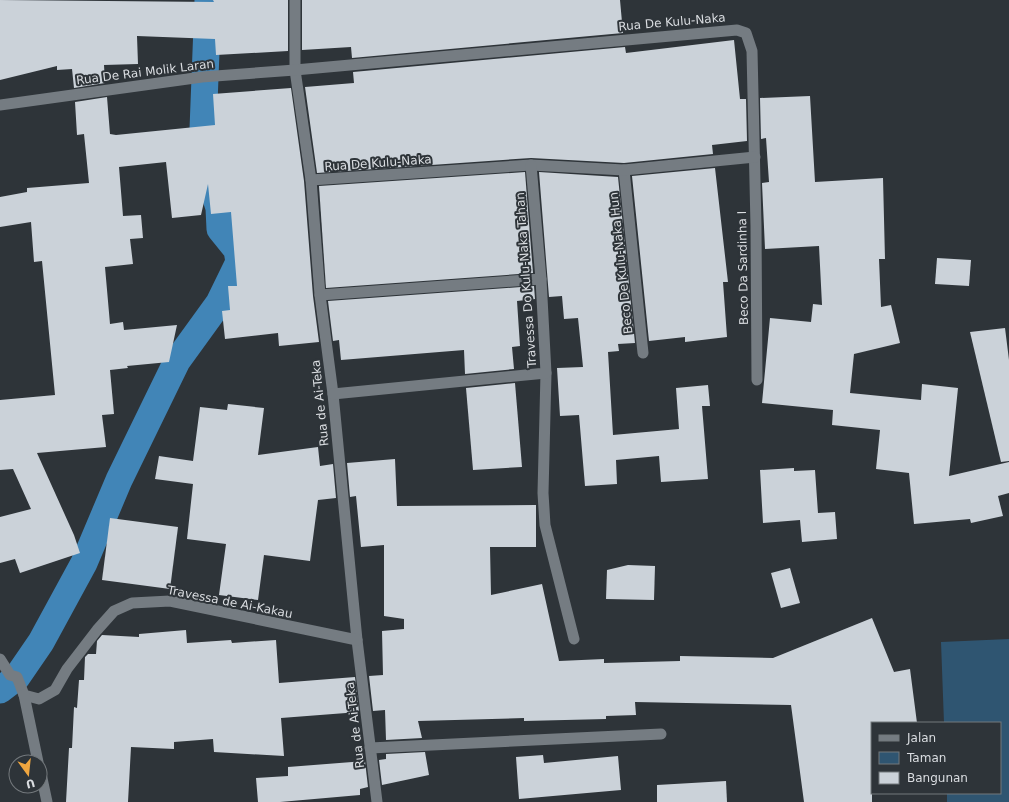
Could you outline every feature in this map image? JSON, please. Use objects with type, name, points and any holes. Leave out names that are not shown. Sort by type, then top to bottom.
[{"type":"street","name":"Rua de Ai-Teka","points":[[295,0],[295,70],[311,180],[320,295],[333,394],[358,640],[377,802]]},
{"type":"street","name":"Rua De Kulu-Naka","points":[[295,70],[737,30],[746,33],[752,51],[755,157],[624,170],[531,165],[311,180]]},
{"type":"street","name":"Rua De Rai Molik Laran","points":[[0,105],[174,80],[295,70]]},
{"type":"street","name":"Beco Da Sardinha I","points":[[755,157],[757,380]]},
{"type":"street","name":"Travessa Do Kulu-Naka Tahan","points":[[333,394],[546,373],[541,279],[531,165]]},
{"type":"street","name":"Beco De Kulu-Naka Hun","points":[[624,170],[643,353]]},
{"type":"street","points":[[320,295],[541,279]]},
{"type":"street","points":[[546,373],[543,494],[545,525],[574,639]]},
{"type":"street","name":"Travessa de Ai-Kakau","points":[[24,695],[39,698],[55,690],[67,669],[101,625],[114,611],[132,603],[170,601],[358,640]]},
{"type":"street","points":[[0,660],[10,675],[17,677],[24,695],[36,754]]},
{"type":"street","points":[[370,748],[661,734]]},
{"type":"green space","points":[[1009,639],[1009,802],[947,802],[947,794],[1001,794],[1001,722],[944,722],[941,642]]},
{"type":"building","points":[[0,0],[214,2],[213,0],[288,0],[288,51],[216,55],[215,39],[137,36],[138,64],[104,65],[105,83],[74,88],[72,69],[57,70],[57,66],[0,80]]},
{"type":"building","points":[[302,0],[620,0],[623,33],[352,58],[351,47],[302,50]]},
{"type":"building","points":[[734,40],[740,99],[746,99],[747,141],[712,145],[713,154],[624,163],[531,158],[317,173],[305,87],[354,83],[353,72],[625,47],[626,53]]},
{"type":"building","points":[[291,88],[304,181],[313,296],[319,342],[279,346],[278,333],[225,339],[222,311],[230,310],[228,286],[237,286],[231,212],[211,214],[208,184],[201,215],[172,218],[166,162],[119,167],[123,216],[141,215],[143,238],[130,239],[133,264],[105,267],[110,324],[123,322],[124,330],[177,325],[169,362],[127,366],[128,368],[110,370],[114,414],[102,415],[106,447],[37,453],[74,535],[80,553],[20,573],[15,559],[0,563],[0,517],[31,509],[13,469],[0,470],[0,400],[55,395],[42,261],[34,262],[31,222],[0,227],[0,197],[27,192],[27,188],[89,183],[84,134],[77,135],[75,102],[107,97],[110,134],[116,135],[215,125],[213,94]]},
{"type":"building","points":[[810,96],[815,182],[883,178],[885,259],[879,259],[881,307],[891,305],[900,343],[854,354],[850,393],[921,400],[922,384],[958,388],[949,476],[1009,462],[1009,493],[998,496],[1003,516],[971,523],[970,519],[914,524],[909,473],[876,469],[880,430],[832,425],[833,410],[762,403],[770,318],[811,322],[813,304],[822,305],[819,246],[765,249],[762,183],[769,182],[766,138],[761,139],[760,98]]},
{"type":"building","points":[[715,168],[728,282],[723,282],[727,337],[685,342],[685,337],[649,341],[632,176]]},
{"type":"building","points":[[525,172],[533,273],[326,288],[319,186]]},
{"type":"building","points":[[539,172],[618,177],[635,343],[618,344],[619,351],[608,352],[613,435],[679,429],[676,388],[708,385],[710,406],[702,406],[708,479],[661,482],[659,456],[616,460],[617,484],[585,486],[579,415],[560,416],[557,368],[583,367],[578,318],[564,319],[562,296],[549,297]]},
{"type":"building","points":[[937,258],[971,260],[969,286],[935,284]]},
{"type":"building","points":[[534,286],[535,299],[517,301],[520,346],[512,347],[514,369],[465,374],[464,350],[341,360],[339,340],[333,341],[328,301]]},
{"type":"building","points":[[1005,328],[1009,360],[1009,461],[1001,462],[970,332]]},
{"type":"building","points":[[515,383],[522,467],[473,470],[466,388]]},
{"type":"building","points":[[228,404],[264,408],[258,455],[318,447],[320,466],[333,464],[336,498],[318,500],[310,561],[264,555],[258,600],[219,595],[226,544],[187,539],[193,484],[155,479],[159,456],[193,461],[200,407],[227,410]]},
{"type":"building","points":[[395,459],[397,506],[536,505],[536,547],[490,547],[491,595],[542,584],[559,661],[604,659],[604,663],[680,661],[680,656],[773,658],[872,618],[894,672],[910,669],[917,722],[871,722],[872,802],[804,802],[791,705],[635,702],[636,715],[606,716],[606,719],[524,721],[524,718],[418,721],[422,738],[386,740],[385,710],[373,711],[369,676],[383,675],[382,631],[404,629],[404,619],[384,616],[384,545],[361,547],[356,496],[350,497],[347,463]]},
{"type":"building","points":[[794,468],[794,471],[815,470],[818,513],[835,512],[837,539],[802,542],[800,520],[763,523],[760,470]]},
{"type":"building","points":[[110,518],[178,527],[170,589],[102,580]]},
{"type":"building","points":[[628,565],[655,566],[654,600],[606,599],[607,570]]},
{"type":"building","points":[[790,568],[800,603],[781,608],[771,573]]},
{"type":"building","points":[[186,630],[187,643],[231,640],[232,643],[276,640],[279,683],[355,677],[359,712],[281,718],[284,756],[214,752],[213,739],[174,742],[174,749],[131,747],[128,802],[66,802],[69,748],[72,748],[74,707],[77,708],[79,680],[84,680],[85,657],[88,654],[96,654],[97,641],[102,635],[139,637],[139,634]]},
{"type":"building","points":[[425,752],[429,775],[382,785],[379,760],[386,759],[386,754]]},
{"type":"building","points":[[543,755],[544,763],[618,756],[621,790],[519,799],[516,757]]},
{"type":"building","points":[[365,761],[368,787],[360,789],[360,795],[280,802],[258,802],[256,778],[288,776],[288,767]]},
{"type":"building","points":[[726,781],[727,802],[657,802],[657,785]]},
{"type":"waterway","points":[[0,690],[17,677],[41,642],[84,563],[119,480],[177,361],[219,303],[239,262],[237,250],[220,229],[219,208],[202,155],[208,0]]}]
